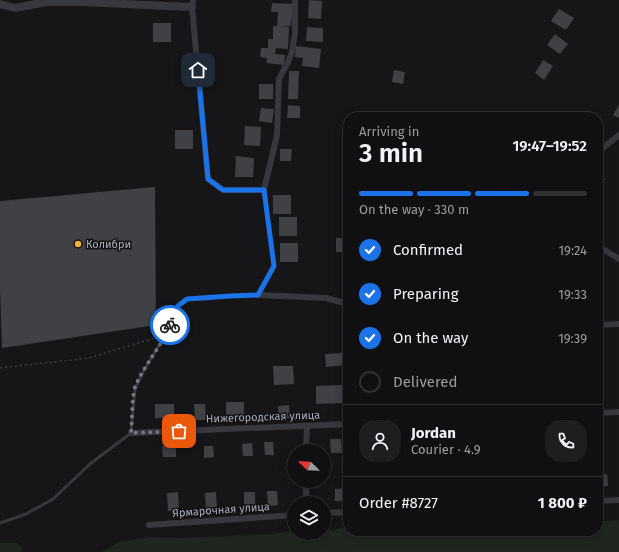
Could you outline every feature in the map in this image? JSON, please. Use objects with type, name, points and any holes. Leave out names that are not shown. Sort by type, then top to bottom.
[{"type":"street","points":[[0,4],[15,8],[46,2],[192,4],[208,179],[223,190],[264,190],[277,135],[280,79],[288,62],[294,39],[295,0]]},
{"type":"street","points":[[603,148],[619,135]]},
{"type":"street","points":[[603,249],[619,259]]},
{"type":"street","points":[[258,295],[326,298],[343,303]]},
{"type":"street","points":[[603,325],[619,324]]},
{"type":"street","points":[[603,413],[619,412]]},
{"type":"street","name":"Нижегородская улица","points":[[131,433],[343,424]]},
{"type":"street","points":[[306,444],[307,426]]},
{"type":"street","points":[[603,501],[619,500]]},
{"type":"street","points":[[331,513],[343,512]]},
{"type":"street","name":"Ярмарочная улица","points":[[149,525],[287,515]]},
{"type":"lane","points":[[0,522],[26,514],[53,499],[90,464],[131,433],[135,389],[143,372],[166,334],[178,306],[187,299],[258,295],[274,266],[264,190]]},
{"type":"path","points":[[0,368],[89,358],[166,334]]},
{"type":"shaded area","points":[[603,520],[619,520],[619,552],[102,552],[119,542],[149,537],[183,538],[273,534],[287,531],[287,540],[331,540],[331,530],[343,528],[343,536],[603,536]]},
{"type":"shaded area","points":[[0,543],[18,543],[23,548],[22,552],[0,552]]},
{"type":"building","points":[[309,0],[322,1],[321,19],[308,18]]},
{"type":"building","points":[[272,3],[293,4],[291,26],[279,26],[289,27],[288,49],[276,48],[275,54],[285,55],[284,65],[266,63],[267,58],[260,57],[261,48],[268,48],[268,39],[273,39],[273,26],[277,26],[278,12],[271,12]]},
{"type":"building","points":[[559,9],[574,18],[566,30],[551,21]]},
{"type":"building","points":[[153,23],[171,23],[171,42],[153,42]]},
{"type":"building","points":[[307,27],[323,28],[323,42],[306,41]]},
{"type":"building","points":[[555,34],[568,44],[560,54],[547,45]]},
{"type":"building","points":[[296,46],[321,49],[319,68],[302,66],[303,58],[295,57]]},
{"type":"building","points":[[543,60],[553,66],[544,80],[535,73]]},
{"type":"building","points":[[394,70],[405,72],[403,84],[392,82]]},
{"type":"building","points":[[289,71],[299,71],[298,99],[288,99]]},
{"type":"building","points":[[259,84],[273,84],[273,99],[259,99]]},
{"type":"building","points":[[288,105],[300,106],[300,118],[287,118]]},
{"type":"building","points":[[619,105],[619,118],[613,115]]},
{"type":"building","points":[[261,108],[274,109],[272,123],[259,121]]},
{"type":"building","points":[[245,126],[261,127],[260,146],[244,145]]},
{"type":"building","points":[[175,130],[193,130],[193,149],[175,149]]},
{"type":"building","points":[[280,149],[292,149],[291,161],[280,161]]},
{"type":"building","points":[[236,156],[254,158],[253,177],[235,177]]},
{"type":"building","name":"Колибри","points":[[155,187],[156,325],[2,348],[0,201]]},
{"type":"building","points":[[273,195],[291,195],[291,214],[273,214]]},
{"type":"building","points":[[279,217],[297,217],[297,236],[279,236]]},
{"type":"building","points":[[336,238],[343,238],[343,252],[336,252]]},
{"type":"building","points":[[280,243],[298,243],[298,262],[280,262]]},
{"type":"building","points":[[343,353],[343,365],[326,367],[325,354]]},
{"type":"building","points":[[273,366],[293,366],[294,384],[274,385]]},
{"type":"building","points":[[343,385],[343,403],[316,404],[316,386]]},
{"type":"building","points":[[226,402],[244,402],[244,420],[226,420]]},
{"type":"building","points":[[155,404],[174,404],[174,418],[155,418]]},
{"type":"building","points":[[194,404],[205,404],[206,420],[195,420]]},
{"type":"building","points":[[289,405],[290,418],[279,419],[278,406]]},
{"type":"building","points":[[330,439],[341,439],[342,453],[331,453]]},
{"type":"building","points":[[264,442],[273,442],[274,455],[265,455]]},
{"type":"building","points":[[252,443],[253,456],[243,456],[242,444]]},
{"type":"building","points":[[162,446],[176,446],[176,457],[163,457]]},
{"type":"building","points":[[204,446],[213,446],[214,457],[204,458]]},
{"type":"building","points":[[603,474],[607,474],[608,486],[603,486]]},
{"type":"building","points":[[343,488],[343,501],[335,501],[335,489]]},
{"type":"building","points":[[267,491],[277,491],[278,505],[268,506]]},
{"type":"building","points":[[178,492],[179,511],[168,511],[167,493]]},
{"type":"building","points":[[216,492],[217,508],[206,509],[205,493]]},
{"type":"building","points":[[244,492],[255,492],[255,506],[244,507]]},
{"type":"way so far","points":[[170,325],[135,389],[131,433],[179,431]]},
{"type":"place","name":"Колибри","points":[[78,244]]},
{"type":"route","points":[[170,325],[178,306],[187,299],[258,295],[274,266],[264,190],[223,190],[208,179],[198,70]]}]
